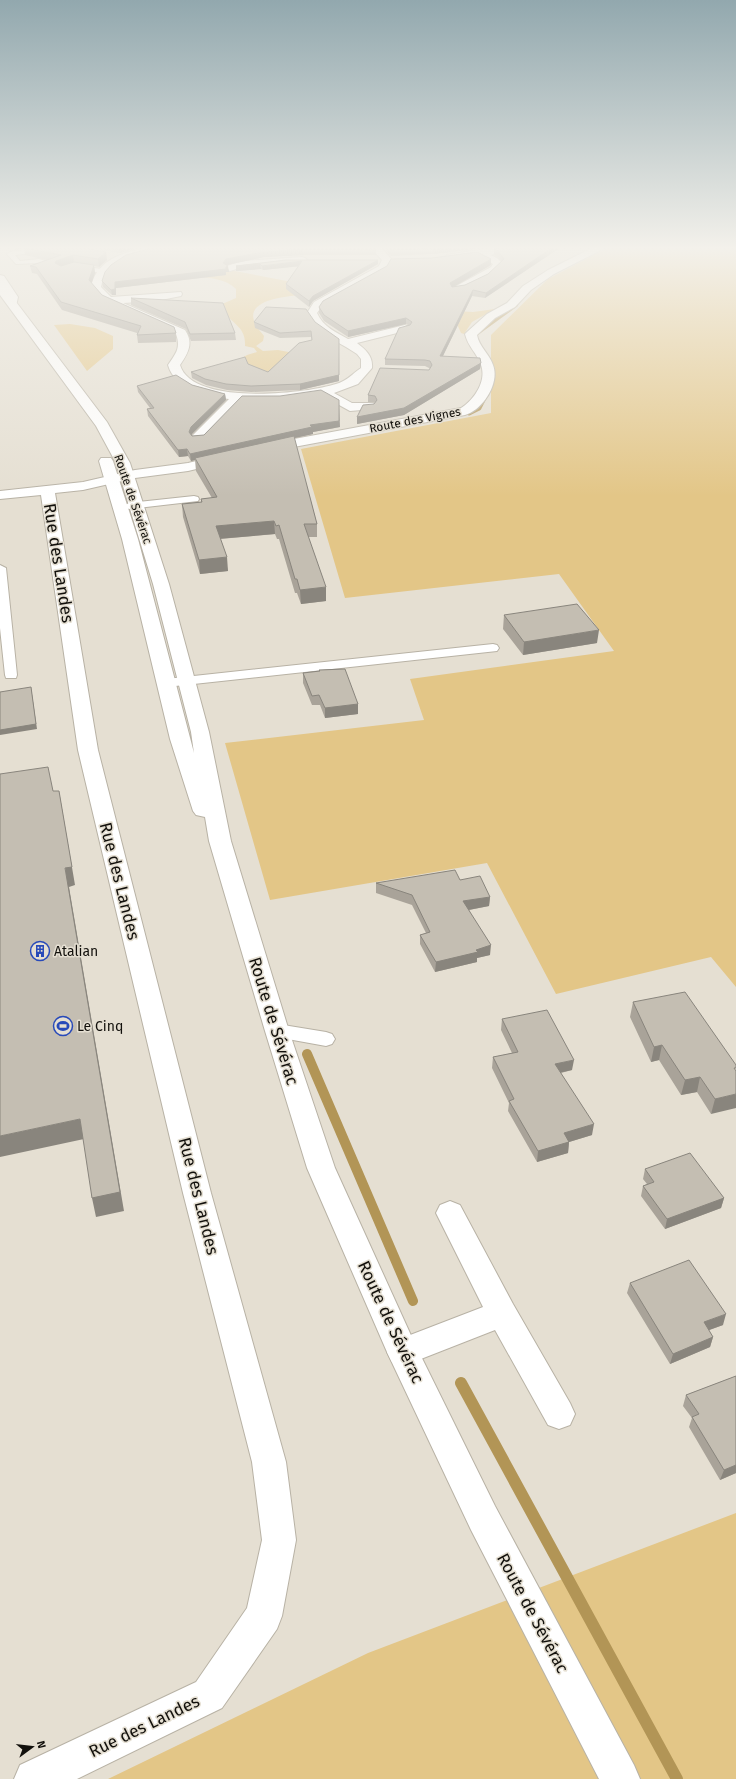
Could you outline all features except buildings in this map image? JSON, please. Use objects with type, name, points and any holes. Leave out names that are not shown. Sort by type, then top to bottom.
[{"type":"street","name":"Route de Sévérac","points":[[25,330],[66,384],[83,411],[100,447],[113,458],[120,478],[133,506],[165,602],[177,682],[180,739],[210,835],[220,841],[277,1031],[321,1168],[403,1352],[483,1518],[620,1779]]},
{"type":"street","name":"Route de Sévérac","points":[[31,330],[102,425],[123,463],[120,478],[130,539],[148,610],[162,623],[177,682],[186,710]]},
{"type":"street","points":[[176,330],[181,332],[185,342],[182,353],[174,365],[178,376],[196,386],[213,392],[239,397],[268,398],[324,392],[352,382],[367,368],[368,362],[363,352],[326,330]]},
{"type":"street","points":[[348,342],[396,330]]},
{"type":"street","name":"Route des Vignes","points":[[258,450],[465,411],[475,404],[489,375],[488,364],[473,344],[471,334],[475,330]]},
{"type":"street","points":[[367,368],[381,369]]},
{"type":"street","points":[[324,392],[347,411],[370,406]]},
{"type":"street","points":[[198,438],[239,397]]},
{"type":"street","points":[[0,495],[83,486],[234,456]]},
{"type":"street","name":"Rue des Landes","points":[[34,1779],[208,1695],[264,1616],[279,1540],[269,1462],[197,1193],[88,750],[48,490]]},
{"type":"street","points":[[450,1213],[502,1313],[559,1414]]},
{"type":"street","points":[[403,1352],[502,1313]]},
{"type":"lane","points":[[133,506],[194,499]]},
{"type":"lane","points":[[0,568],[11,675]]},
{"type":"lane","points":[[177,682],[492,648]]},
{"type":"lane","points":[[277,1031],[326,1039]]},
{"type":"shaded area","points":[[58,330],[100,330],[113,336],[113,349],[87,371]]},
{"type":"shaded area","points":[[240,330],[260,330],[264,336],[263,341],[256,346],[263,351],[278,350],[294,353],[266,374],[239,360],[247,355],[257,352],[254,348],[245,346]]},
{"type":"shaded area","points":[[460,330],[467,330],[464,334],[461,333]]},
{"type":"shaded area","points":[[496,330],[736,330],[736,987],[711,957],[556,994],[487,863],[270,900],[225,743],[424,720],[410,679],[614,651],[559,574],[345,598],[301,449],[491,413],[491,335]]},
{"type":"shaded area","points":[[736,1513],[736,1779],[108,1779],[368,1653]]},
{"type":"waterway","points":[[476,334],[481,330]]},
{"type":"waterway","points":[[469,413],[479,408],[486,394]]},
{"type":"waterway","points":[[307,1054],[413,1301]]},
{"type":"waterway","points":[[461,1383],[677,1779]]},
{"type":"place","name":"Atalian","points":[[40,951]]},
{"type":"place","name":"Le Cinq","points":[[63,1026]]}]
